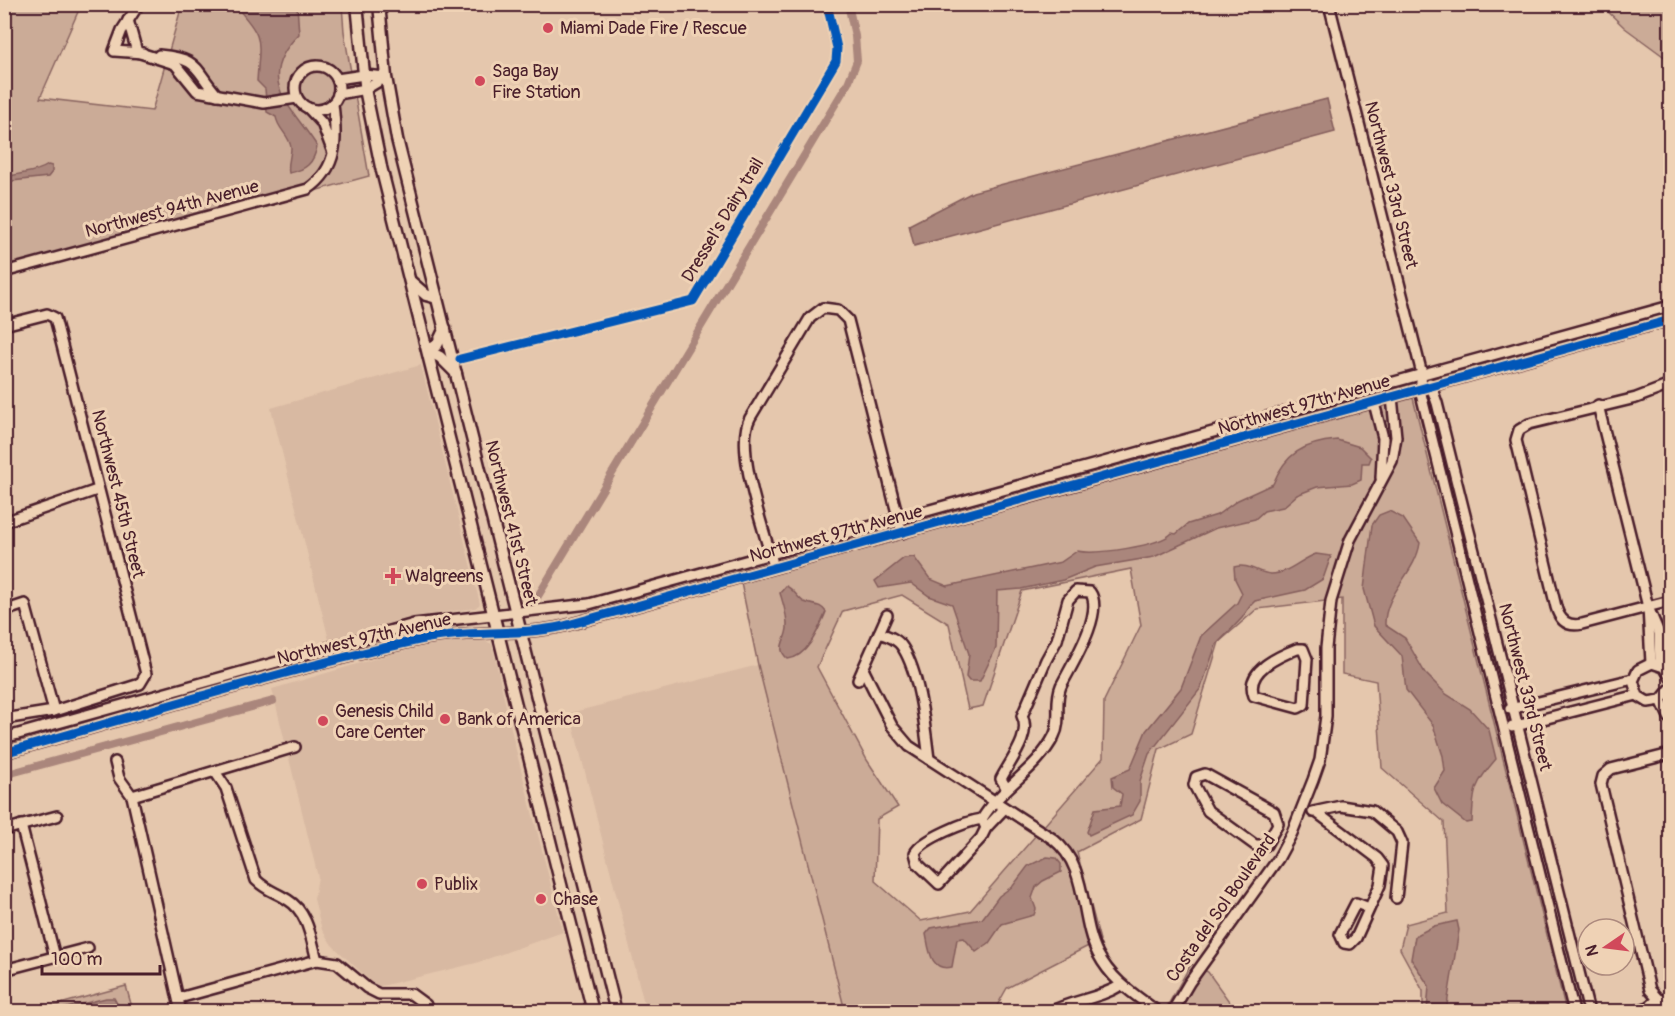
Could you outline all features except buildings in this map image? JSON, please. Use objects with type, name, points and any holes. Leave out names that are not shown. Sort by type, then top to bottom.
[{"type":"main road","name":"Northwest 41st Street","points":[[357,4],[366,89],[387,188],[593,1011]]},
{"type":"main road","name":"Northwest 41st Street","points":[[379,4],[386,77],[408,183],[616,1011]]},
{"type":"main road","points":[[387,188],[408,183]]},
{"type":"main road","points":[[410,281],[426,295],[437,298]]},
{"type":"main road","points":[[445,328],[437,345],[428,351],[440,357],[456,374]]},
{"type":"main road","points":[[442,404],[463,400]]},
{"type":"street","points":[[139,4],[128,20],[114,51],[184,57],[199,68],[217,95]]},
{"type":"street","name":"Northwest 33rd Street","points":[[1329,4],[1422,374],[1420,390],[1574,1011]]},
{"type":"street","points":[[128,20],[137,52]]},
{"type":"street","points":[[137,52],[175,64],[197,91],[264,103],[293,99],[308,108],[322,123],[330,141],[333,158]]},
{"type":"street","points":[[293,99],[298,77],[309,67],[323,66],[337,79],[338,94],[333,104],[322,110],[308,108]]},
{"type":"street","points":[[337,79],[364,75],[386,77]]},
{"type":"street","points":[[338,94],[366,89],[386,77]]},
{"type":"street","name":"Northwest 94th Avenue","points":[[4,272],[308,189],[319,181],[333,158],[336,143],[333,104]]},
{"type":"street","name":"Northwest 97th Avenue","points":[[4,738],[401,627],[441,619],[516,614],[589,604],[1671,306]]},
{"type":"street","points":[[774,569],[745,454],[744,440],[747,424],[814,313],[827,308],[838,310],[846,317],[850,328],[902,533]]},
{"type":"street","name":"Northwest 45th Street","points":[[4,325],[50,315],[56,318],[97,490],[143,654],[146,674],[140,684],[54,711]]},
{"type":"street","name":"Northwest 97th Avenue","points":[[4,753],[390,647],[448,634],[564,626],[1671,320]]},
{"type":"street","name":"Northwest 33rd Street","points":[[1422,374],[1432,386],[1589,1011]]},
{"type":"street","points":[[1671,385],[1646,395],[1598,405],[1529,424],[1518,432],[1517,450],[1556,608],[1567,624],[1582,624],[1671,601]]},
{"type":"street","name":"Costa del Sol Boulevard","points":[[1172,1011],[1189,983],[1270,872],[1287,843],[1302,810],[1320,760],[1326,716],[1329,618],[1340,566],[1393,456],[1396,436],[1392,397]]},
{"type":"street","name":"Costa del Sol Boulevard","points":[[1374,402],[1383,438],[1382,478]]},
{"type":"street","points":[[1598,405],[1648,607],[1656,664],[1671,677]]},
{"type":"street","points":[[1223,429],[1227,443]]},
{"type":"street","points":[[1013,487],[1017,501]]},
{"type":"street","points":[[4,522],[97,490]]},
{"type":"street","points":[[1004,809],[984,824],[964,823],[920,846],[915,858],[939,884],[981,838],[984,824],[993,802],[1015,784],[1055,736],[1060,690],[1089,629],[1094,598],[1090,592],[1079,590],[1070,596],[1057,640],[1022,716],[1025,725],[1024,735],[1001,779],[1007,789]]},
{"type":"street","points":[[4,611],[25,604],[54,711],[4,719]]},
{"type":"street","points":[[858,680],[887,615]]},
{"type":"street","points":[[879,633],[898,642],[908,658],[918,693],[929,759]]},
{"type":"street","points":[[1297,649],[1303,649],[1306,655],[1306,677],[1305,702],[1300,708],[1258,699],[1252,691],[1253,680],[1260,670],[1297,649]]},
{"type":"street","points":[[1500,712],[1633,679],[1641,667],[1656,664]]},
{"type":"street","points":[[863,669],[896,731],[909,746],[1053,839],[1071,859],[1094,945],[1107,969],[1121,985],[1158,1011]]},
{"type":"street","points":[[1306,677],[1327,677]]},
{"type":"street","points":[[1633,679],[1637,695],[1648,702],[1667,696],[1671,719]]},
{"type":"street","points":[[1504,728],[1637,695]]},
{"type":"street","points":[[132,796],[216,773],[228,766],[295,747]]},
{"type":"street","points":[[1671,754],[1611,769],[1604,776],[1601,788],[1650,990],[1658,999],[1671,1002]]},
{"type":"street","points":[[115,762],[119,778],[132,796],[181,1011]]},
{"type":"street","points":[[216,773],[226,788],[256,880],[267,891],[290,900],[304,916],[317,960]]},
{"type":"street","points":[[1209,775],[1271,809],[1278,821],[1274,835],[1266,845],[1258,847],[1212,814],[1204,808],[1195,789],[1196,777],[1209,775]]},
{"type":"street","points":[[1302,810],[1316,812],[1346,807],[1375,812],[1387,821],[1400,835],[1402,843],[1396,898]]},
{"type":"street","points":[[1316,812],[1380,860],[1383,869],[1380,885],[1369,908]]},
{"type":"street","points":[[4,830],[57,816]]},
{"type":"street","points":[[21,825],[55,957]]},
{"type":"street","points":[[1274,835],[1287,843]]},
{"type":"street","points":[[1380,885],[1397,887]]},
{"type":"street","points":[[4,970],[88,948]]},
{"type":"street","points":[[179,998],[317,960],[338,963],[367,988],[379,994],[411,994],[426,1005]]},
{"type":"street","points":[[1050,1011],[1070,1002],[1104,995],[1121,985]]},
{"type":"street","points":[[1634,1011],[1649,1007],[1658,999]]},
{"type":"shaded area","points":[[5,5],[81,5],[40,98],[152,111],[182,5],[342,5],[344,32],[369,176],[5,276]]},
{"type":"shaded area","points":[[235,5],[297,5],[299,34],[286,50],[279,65],[278,79],[281,92],[288,105],[317,146],[314,157],[300,170],[289,173],[290,143],[276,117],[267,112],[265,89],[257,81],[258,39],[251,25]]},
{"type":"shaded area","points":[[1601,5],[1670,5],[1670,61],[1625,28]]},
{"type":"shaded area","points":[[1327,99],[1335,132],[914,246],[909,225],[973,192]]},
{"type":"shaded area","points":[[48,165],[52,166],[52,172],[48,177],[12,181],[5,185],[5,178],[38,170]]},
{"type":"shaded area","points":[[421,365],[480,604],[475,608],[407,618],[329,640],[271,408]]},
{"type":"shaded area","points":[[1413,398],[1566,1011],[1423,1011],[1423,991],[1400,949],[1406,924],[1448,913],[1444,822],[1382,768],[1376,681],[1342,674],[1342,599],[1257,609],[1219,642],[1191,734],[1159,749],[1141,819],[1077,852],[1100,940],[1007,988],[994,1011],[845,1011],[758,665],[741,583]],"holes":[[[1131,569],[1141,625],[1104,701],[1103,758],[970,911],[921,921],[875,881],[877,819],[898,807],[867,760],[817,667],[843,611],[902,595],[949,624],[968,709],[983,706],[1022,591]]]},
{"type":"shaded area","points":[[1337,440],[1360,447],[1371,458],[1369,463],[1362,463],[1361,480],[1352,484],[1317,487],[1297,495],[1283,507],[1264,511],[1255,519],[1216,528],[1154,557],[1095,567],[1063,580],[1021,589],[997,591],[996,648],[980,681],[969,681],[966,677],[969,654],[952,604],[929,596],[911,583],[879,588],[875,581],[904,558],[914,557],[930,579],[947,586],[1061,562],[1077,551],[1098,552],[1155,542],[1172,533],[1176,534],[1188,524],[1217,515],[1238,500],[1273,484],[1283,465],[1305,447]]},
{"type":"shaded area","points":[[1389,511],[1403,518],[1420,543],[1413,564],[1389,603],[1385,625],[1405,638],[1425,673],[1446,694],[1470,709],[1489,730],[1496,759],[1476,788],[1472,822],[1466,823],[1442,804],[1434,788],[1445,771],[1443,756],[1433,725],[1406,690],[1402,656],[1374,626],[1364,589],[1372,525],[1379,515]]},
{"type":"shaded area","points":[[1316,554],[1331,556],[1323,579],[1305,590],[1255,601],[1251,605],[1216,645],[1201,688],[1149,754],[1140,781],[1140,801],[1132,815],[1089,835],[1087,832],[1095,809],[1120,806],[1122,794],[1113,787],[1112,777],[1130,769],[1146,731],[1181,688],[1201,636],[1237,603],[1242,593],[1235,579],[1234,567],[1244,566],[1271,574],[1289,569]]},
{"type":"shaded area","points":[[786,586],[804,602],[819,606],[826,612],[807,647],[795,657],[788,659],[782,651],[787,624],[780,593]]},
{"type":"shaded area","points":[[481,639],[492,644],[514,742],[563,932],[476,963],[377,987],[332,945],[322,930],[314,899],[318,877],[272,689],[391,654],[450,641]]},
{"type":"shaded area","points":[[758,665],[845,1011],[646,1011],[570,713]]},
{"type":"shaded area","points":[[1047,857],[1056,858],[1061,864],[1061,872],[1036,887],[1032,898],[1036,909],[1034,915],[1002,924],[989,943],[976,952],[964,938],[957,939],[952,967],[945,968],[935,963],[926,934],[931,928],[982,919],[999,896],[1013,886],[1028,866]]},
{"type":"shaded area","points":[[1457,921],[1459,930],[1446,1011],[1427,1011],[1429,986],[1411,959],[1415,936],[1434,926]]},
{"type":"shaded area","points":[[1191,964],[1208,972],[1236,1011],[1164,1012]]},
{"type":"shaded area","points":[[126,986],[133,1011],[31,1012]]},
{"type":"shaded area","points":[[114,998],[121,1011],[54,1011]]},
{"type":"waterway","points":[[535,601],[848,83],[857,61],[855,36],[848,4]]},
{"type":"waterway","points":[[4,775],[273,701]]},
{"type":"cycle path","name":"Dressel's Dairy trail","points":[[460,359],[693,301],[836,61],[837,48],[827,4]]},
{"type":"cycle path","points":[[4,753],[263,679],[419,640],[564,626],[1670,320]]},
{"type":"place","name":"Miami Dade Fire / Rescue","points":[[548,28]]},
{"type":"place","name":"Saga Bay Fire Station","points":[[480,81]]},
{"type":"place","name":"Walgreens","points":[[393,576]]},
{"type":"place","name":"Bank of America","points":[[445,719]]},
{"type":"place","name":"Genesis Child Care Center","points":[[323,721]]},
{"type":"place","name":"Publix","points":[[422,884]]},
{"type":"place","name":"Chase","points":[[541,899]]}]
